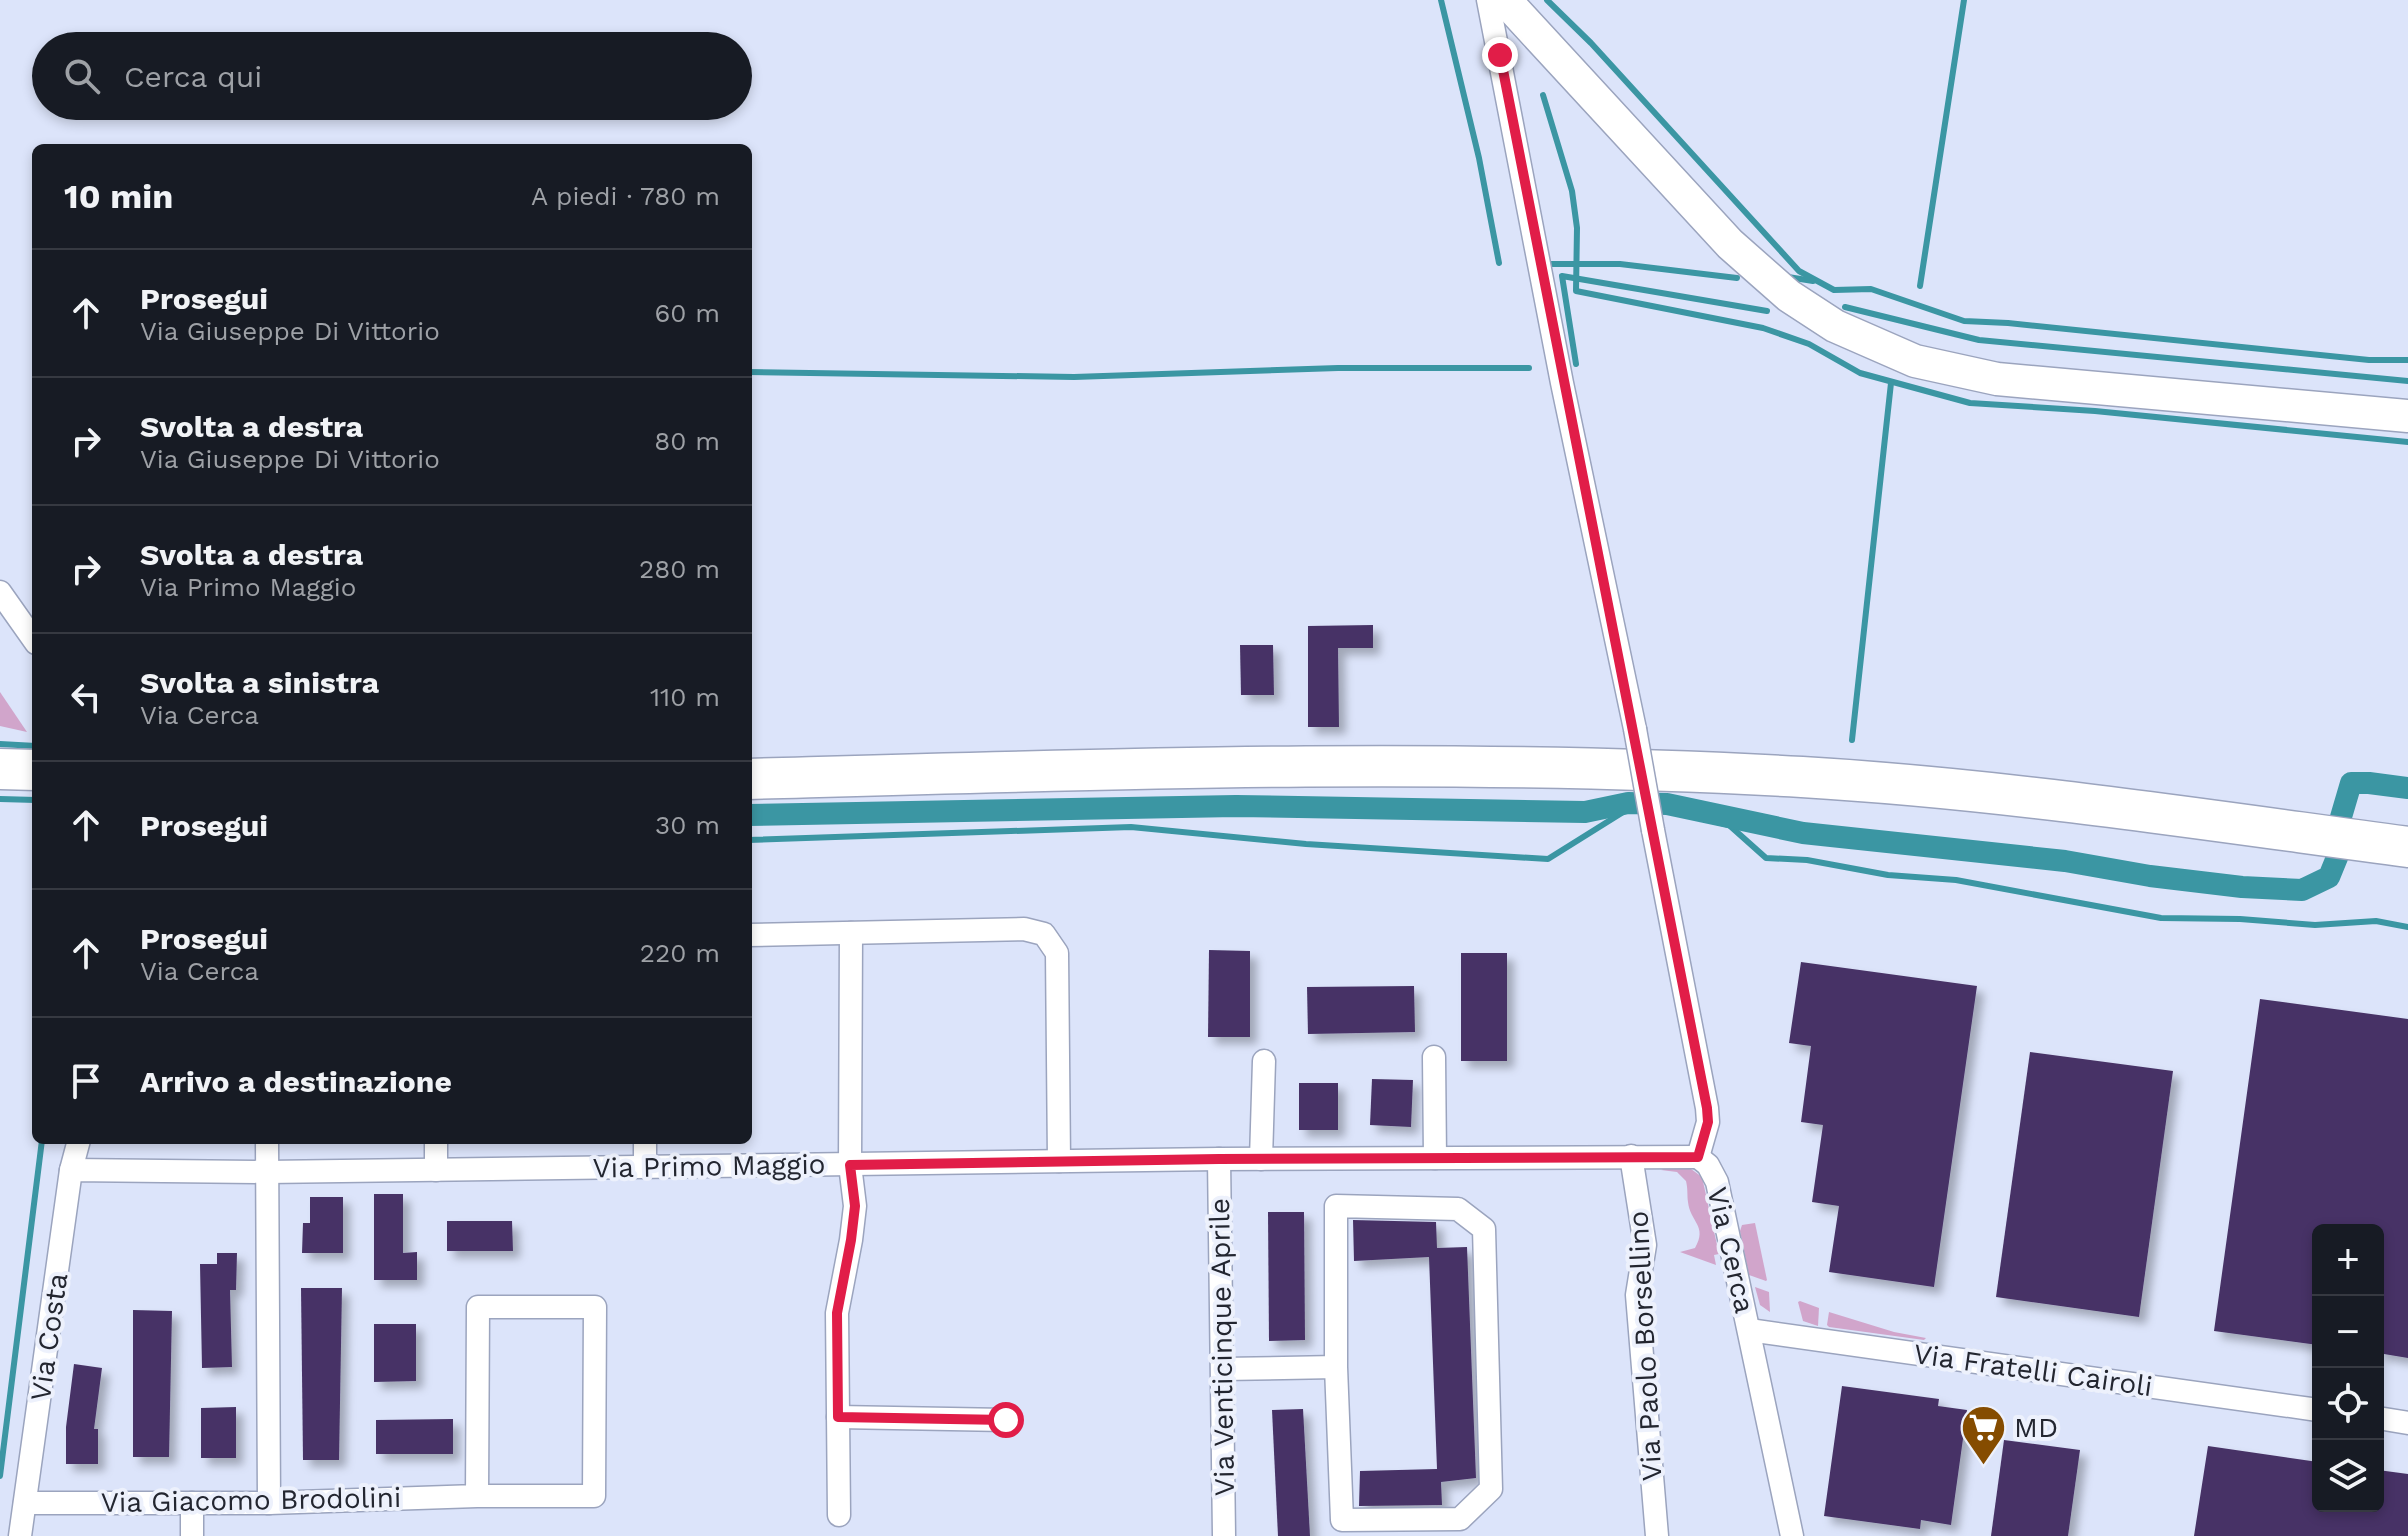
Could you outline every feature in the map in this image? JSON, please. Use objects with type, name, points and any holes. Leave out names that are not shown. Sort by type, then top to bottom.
[{"type":"highway","points":[[752,779],[1104,769],[1505,767],[1799,777],[1944,787],[2408,847]]},
{"type":"highway","points":[[0,769],[32,770]]},
{"type":"main road","points":[[1505,0],[1730,244],[1789,296],[1835,326],[1915,361],[1997,379],[2408,416]]},
{"type":"street","name":"Via Cerca","points":[[1488,0],[1562,383],[1635,729],[1707,1108],[1708,1122],[1698,1157],[1708,1165],[1717,1182],[1792,1536]]},
{"type":"street","points":[[0,592],[32,637]]},
{"type":"street","points":[[752,935],[1024,929],[1044,934],[1057,953],[1059,1161]]},
{"type":"street","points":[[839,1515],[837,1313],[855,1206],[850,1165],[851,933]]},
{"type":"street","points":[[1434,1057],[1435,1158]]},
{"type":"street","points":[[1261,1159],[1264,1061]]},
{"type":"street","name":"Via Costa","points":[[20,1536],[71,1170],[78,1144]]},
{"type":"street","points":[[267,1144],[269,1503]]},
{"type":"street","points":[[436,1144],[436,1170]]},
{"type":"street","points":[[645,1144],[645,1167]]},
{"type":"street","name":"Via Paolo Borsellino","points":[[1631,1156],[1645,1245],[1637,1295],[1657,1536]]},
{"type":"street","name":"Via Primo Maggio","points":[[71,1170],[267,1172],[1219,1159],[1698,1157]]},
{"type":"street","name":"Via Venticinque Aprile","points":[[1219,1159],[1224,1536]]},
{"type":"street","points":[[1336,1206],[1458,1209],[1484,1229],[1491,1489],[1460,1519],[1342,1520],[1336,1367],[1336,1206]]},
{"type":"street","name":"Via Giacomo Brodolini","points":[[25,1503],[269,1503],[477,1496],[594,1496],[595,1307],[478,1307],[477,1496]]},
{"type":"street","name":"Via Fratelli Cairoli","points":[[1749,1330],[2312,1409]]},
{"type":"street","points":[[1223,1369],[1336,1367]]},
{"type":"street","points":[[838,1417],[1006,1420]]},
{"type":"street","points":[[2384,1419],[2408,1423]]},
{"type":"street","points":[[192,1503],[192,1536]]},
{"type":"shaded area","points":[[0,692],[27,732],[0,726]]},
{"type":"shaded area","points":[[1668,1167],[1691,1169],[1702,1177],[1719,1254],[1714,1255],[1716,1265],[1680,1252],[1695,1248],[1700,1234],[1689,1209],[1686,1181],[1677,1172],[1661,1170]]},
{"type":"shaded area","points":[[1755,1223],[1766,1281],[1749,1275],[1740,1231],[1742,1225]]},
{"type":"shaded area","points":[[1755,1287],[1769,1292],[1770,1312],[1760,1305]]},
{"type":"shaded area","points":[[1800,1301],[1819,1308],[1818,1326],[1803,1321]]},
{"type":"shaded area","points":[[1829,1312],[1894,1332],[1926,1338],[1829,1327]]},
{"type":"building","points":[[1373,625],[1373,648],[1338,648],[1339,727],[1308,727],[1308,626]]},
{"type":"building","points":[[1240,645],[1273,645],[1274,695],[1241,695]]},
{"type":"building","points":[[1209,950],[1250,951],[1250,1037],[1208,1037]]},
{"type":"building","points":[[1461,953],[1507,953],[1507,1061],[1461,1061]]},
{"type":"building","points":[[1801,962],[1977,986],[1934,1287],[1829,1272],[1839,1206],[1812,1202],[1823,1125],[1801,1122],[1811,1046],[1789,1043]]},
{"type":"building","points":[[1414,986],[1415,1032],[1308,1034],[1307,987]]},
{"type":"building","points":[[2260,999],[2408,1019],[2408,1358],[2384,1354],[2384,1224],[2312,1224],[2312,1344],[2214,1331]]},
{"type":"building","points":[[2030,1052],[2173,1071],[2139,1317],[1996,1297]]},
{"type":"building","points":[[1372,1079],[1413,1080],[1411,1127],[1370,1125]]},
{"type":"building","points":[[1299,1083],[1338,1083],[1338,1130],[1299,1130]]},
{"type":"building","points":[[374,1194],[403,1194],[403,1253],[417,1252],[417,1280],[374,1280]]},
{"type":"building","points":[[310,1197],[343,1197],[343,1253],[302,1253],[303,1223],[310,1223]]},
{"type":"building","points":[[1268,1212],[1304,1212],[1305,1340],[1269,1341]]},
{"type":"building","points":[[1353,1220],[1436,1222],[1437,1248],[1467,1247],[1476,1478],[1441,1482],[1442,1505],[1359,1506],[1360,1471],[1437,1469],[1429,1257],[1354,1261]]},
{"type":"building","points":[[447,1221],[512,1221],[513,1251],[447,1251]]},
{"type":"building","points":[[217,1253],[237,1253],[236,1290],[230,1290],[232,1367],[202,1368],[200,1264],[217,1264]]},
{"type":"building","points":[[301,1288],[342,1288],[339,1460],[303,1460]]},
{"type":"building","points":[[133,1310],[172,1311],[169,1457],[133,1457]]},
{"type":"building","points":[[374,1324],[416,1324],[416,1381],[374,1382]]},
{"type":"building","points":[[74,1364],[102,1368],[94,1429],[98,1429],[98,1464],[66,1464],[66,1427]]},
{"type":"building","points":[[1842,1386],[1939,1399],[1938,1406],[1967,1410],[1951,1525],[1921,1520],[1920,1529],[1824,1516]]},
{"type":"building","points":[[236,1407],[236,1458],[201,1458],[201,1408]]},
{"type":"building","points":[[1303,1409],[1310,1536],[1278,1536],[1272,1410]]},
{"type":"building","points":[[453,1419],[453,1454],[376,1454],[376,1420]]},
{"type":"building","points":[[2004,1440],[2080,1450],[2068,1536],[1991,1536]]},
{"type":"building","points":[[2208,1446],[2312,1461],[2312,1512],[2384,1512],[2384,1471],[2408,1474],[2408,1536],[2194,1536]]},
{"type":"waterway","points":[[1441,0],[1479,158],[1499,263]]},
{"type":"waterway","points":[[1547,0],[1591,43],[1799,271],[1834,290],[1871,289],[1964,321],[2369,360],[2408,360]]},
{"type":"waterway","points":[[1920,286],[1964,0]]},
{"type":"waterway","points":[[1543,95],[1572,191],[1577,228],[1576,291],[1763,328],[1809,344],[1860,373],[1970,403],[2095,411],[2408,442]]},
{"type":"waterway","points":[[1551,264],[1620,264],[1737,278]]},
{"type":"waterway","points":[[1576,364],[1562,276],[1767,311]]},
{"type":"waterway","points":[[1788,277],[1813,281]]},
{"type":"waterway","points":[[1845,307],[1979,340],[2408,381]]},
{"type":"waterway","points":[[752,372],[1074,377],[1338,368],[1529,368]]},
{"type":"waterway","points":[[1852,740],[1891,383]]},
{"type":"waterway","points":[[0,744],[32,746]]},
{"type":"waterway","points":[[2341,817],[2351,783],[2408,788]]},
{"type":"waterway","points":[[0,799],[32,800]]},
{"type":"waterway","points":[[752,815],[1236,806],[1585,812],[1628,803],[1667,804],[1803,833],[2065,861],[2150,876],[2242,887],[2302,890],[2329,877],[2338,855]]},
{"type":"waterway","points":[[752,840],[1131,827],[1306,844],[1548,859],[1628,809],[1645,810]]},
{"type":"waterway","points":[[1656,810],[1673,811],[1729,825],[1766,858],[1807,860],[1888,875],[1956,880],[2161,918],[2240,919],[2315,925],[2376,921],[2408,927]]},
{"type":"waterway","points":[[0,1476],[42,1144]]},
{"type":"place","name":"MD","points":[[1983,1466]]},
{"type":"route","points":[[1006,1420],[838,1417],[837,1313],[855,1206],[850,1165],[1219,1159],[1698,1157],[1708,1122],[1707,1108],[1635,729],[1562,383],[1500,55]]}]
